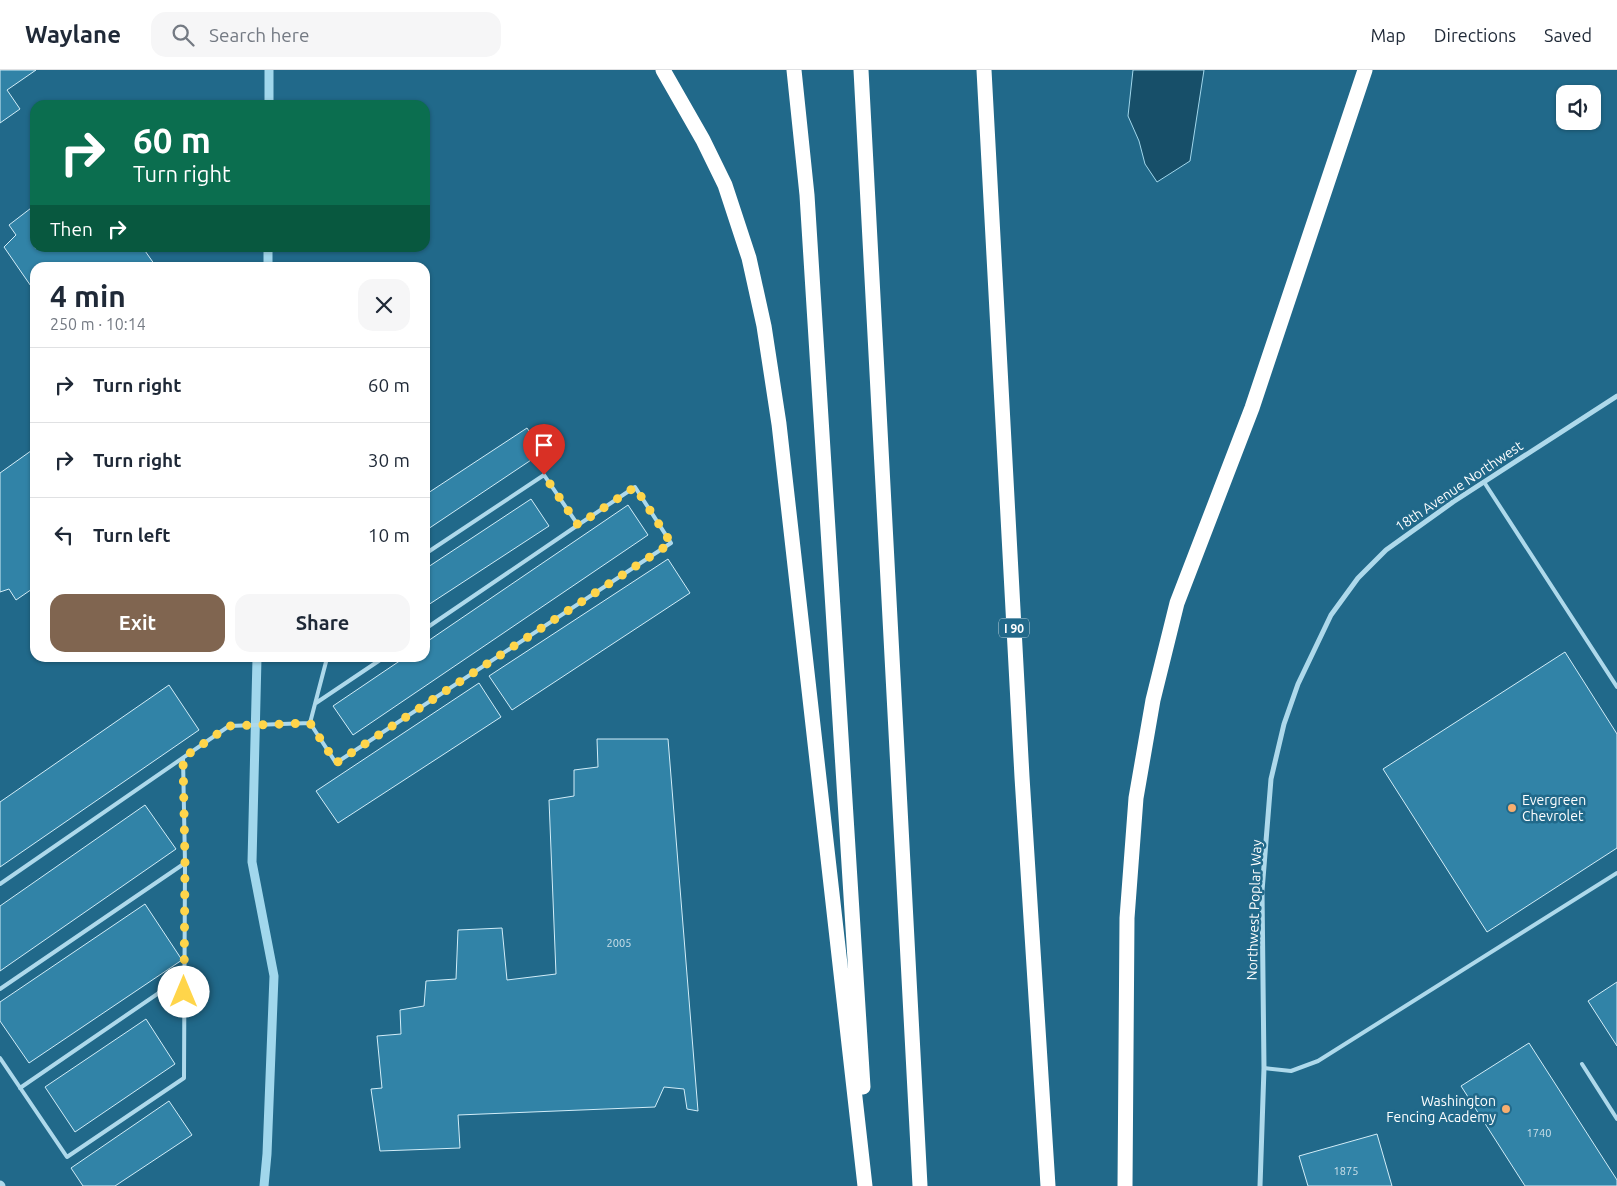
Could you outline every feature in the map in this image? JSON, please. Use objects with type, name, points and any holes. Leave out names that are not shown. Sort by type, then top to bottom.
[{"type":"highway","points":[[663,70],[703,140],[725,185],[749,258],[764,326],[779,424],[865,1186]]},
{"type":"highway","points":[[794,70],[807,195]]},
{"type":"highway","points":[[804,70],[807,195],[869,1186]]},
{"type":"highway","points":[[861,70],[920,1186]]},
{"type":"highway","name":"I 90","points":[[984,70],[1022,777],[1048,1186]]},
{"type":"highway","points":[[1125,1186],[1127,918],[1136,798],[1152,700],[1177,603],[1252,408],[1365,70]]},
{"type":"street","name":"18th Avenue Northwest","points":[[1331,615],[1358,578],[1386,550],[1421,523],[1617,396]]},
{"type":"street","name":"Northwest Poplar Way","points":[[1260,1186],[1264,1068],[1262,891],[1271,779],[1284,724],[1298,684],[1331,615]]},
{"type":"lane","points":[[430,551],[544,475],[578,525]]},
{"type":"lane","points":[[1484,482],[1617,687]]},
{"type":"lane","points":[[326,662],[310,723],[336,763],[671,543],[635,487],[430,626]]},
{"type":"lane","points":[[316,703],[377,662]]},
{"type":"lane","points":[[0,884],[229,726],[310,723]]},
{"type":"lane","points":[[0,1058],[67,1157],[184,1078],[185,863],[183,758]]},
{"type":"lane","points":[[0,988],[185,863]]},
{"type":"lane","points":[[1264,1068],[1291,1071],[1318,1061],[1617,873]]},
{"type":"lane","points":[[20,1088],[185,975]]},
{"type":"lane","points":[[1582,1064],[1617,1118]]},
{"type":"lane","points":[[1259,1176],[1265,1186]]},
{"type":"water","points":[[1133,70],[1204,70],[1190,161],[1157,182],[1145,164],[1139,141],[1128,116]]},
{"type":"building","points":[[0,70],[36,70],[7,90],[20,109],[0,123]]},
{"type":"building","points":[[30,209],[30,252],[146,252],[153,262],[30,262],[30,285],[4,247],[16,235],[9,225]]},
{"type":"building","points":[[527,428],[543,452],[430,528],[430,492]]},
{"type":"building","points":[[30,452],[30,590],[16,600],[9,589],[0,592],[0,473]]},
{"type":"building","points":[[531,499],[549,526],[430,604],[430,566]]},
{"type":"building","points":[[628,505],[648,535],[353,735],[333,706],[398,662],[430,662],[430,640]]},
{"type":"building","points":[[668,559],[690,593],[512,710],[489,676]]},
{"type":"building","name":"Evergreen Chevrolet","points":[[1565,652],[1617,734],[1617,848],[1487,932],[1383,769]]},
{"type":"building","points":[[479,683],[501,717],[338,823],[316,791]]},
{"type":"building","points":[[169,685],[199,730],[0,867],[0,802]]},
{"type":"building","points":[[597,739],[668,739],[698,1111],[687,1109],[684,1089],[664,1087],[655,1107],[458,1115],[460,1148],[380,1151],[371,1089],[382,1088],[377,1036],[401,1034],[400,1010],[424,1006],[426,981],[456,979],[458,930],[502,928],[507,980],[556,974],[549,800],[574,796],[574,770],[598,767]]},
{"type":"building","points":[[145,805],[176,849],[0,971],[0,906]]},
{"type":"building","points":[[145,904],[182,960],[29,1063],[0,1021],[0,1002]]},
{"type":"building","points":[[1617,982],[1617,1046],[1588,1001]]},
{"type":"building","points":[[146,1019],[175,1064],[75,1132],[45,1087]]},
{"type":"building","points":[[1529,1043],[1617,1180],[1617,1186],[1525,1186],[1461,1086]]},
{"type":"building","points":[[169,1101],[192,1135],[115,1186],[83,1186],[71,1168]]},
{"type":"building","points":[[1377,1134],[1392,1186],[1308,1186],[1299,1156]]},
{"type":"waterway","points":[[269,70],[269,100]]},
{"type":"waterway","points":[[268,252],[268,262]]},
{"type":"waterway","points":[[257,662],[252,862],[274,976],[264,1186]]},
{"type":"place","name":"Evergreen Chevrolet","points":[[1512,808]]},
{"type":"place","name":"Washington Fencing Academy","points":[[1506,1109]]},
{"type":"route","points":[[184,992],[185,863],[183,758],[229,726],[310,723],[336,763],[671,543],[635,487],[578,525],[544,475]]}]
